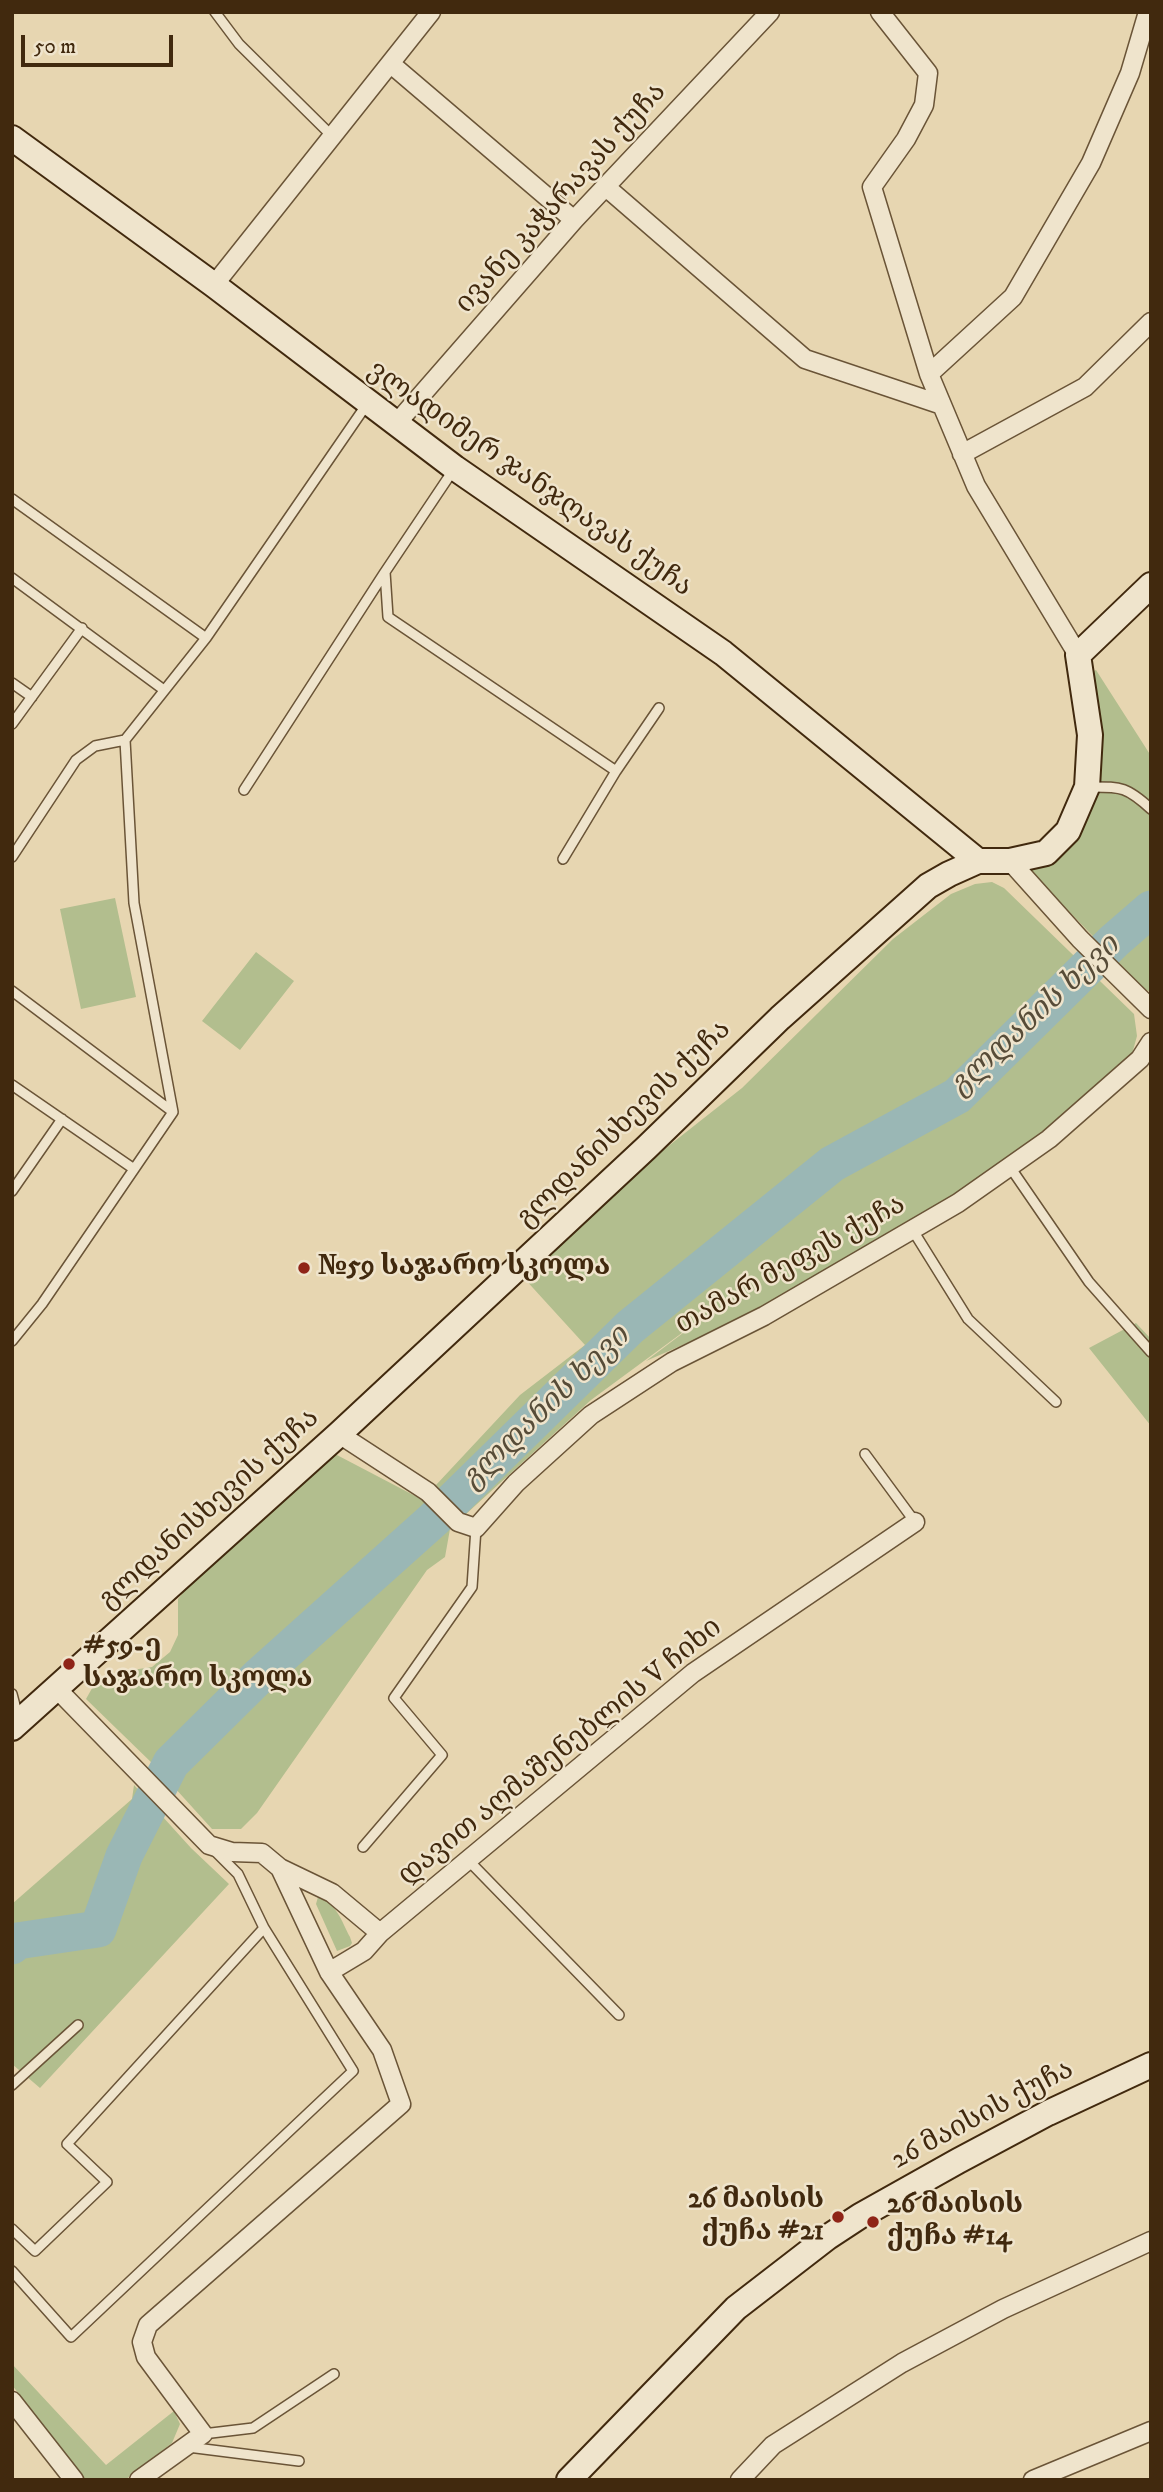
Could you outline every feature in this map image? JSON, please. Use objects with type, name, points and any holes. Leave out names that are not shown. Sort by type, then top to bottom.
[{"type":"street","points":[[214,285],[431,12]]},
{"type":"street","points":[[880,12],[928,73],[924,105],[906,139],[872,187],[929,374],[975,486],[1078,655],[1090,735],[1087,787],[1068,831],[1046,853],[1010,861],[978,861]]},
{"type":"street","points":[[929,374],[1013,297],[1091,163],[1130,73],[1148,12]]},
{"type":"street","name":"ივანე კაჭარავას ქუჩა","points":[[396,424],[575,220],[763,15]]},
{"type":"street","points":[[391,64],[575,220]]},
{"type":"street","name":"ვლადიმერ ჯანჯღავას ქუჩა","points":[[12,138],[214,285],[455,468],[723,653],[978,861]]},
{"type":"street","points":[[606,187],[805,359],[942,405]]},
{"type":"street","points":[[962,454],[1085,387],[1151,323]]},
{"type":"street","points":[[1078,655],[1151,585]]},
{"type":"street","name":"გლდანისხევის ქუჩა","points":[[16,1725],[340,1434],[646,1148],[780,1018],[928,886],[978,861]]},
{"type":"street","points":[[1010,861],[1080,939],[1151,1009]]},
{"type":"street","name":"თამარ მეფეს ქუჩა","points":[[476,1528],[516,1483],[592,1415],[672,1362],[764,1316],[958,1203],[1049,1139],[1140,1059],[1151,1042]]},
{"type":"street","points":[[340,1434],[428,1492],[458,1522],[476,1528]]},
{"type":"street","name":"დავით აღმაშენებლის V ჩიხი","points":[[329,1972],[365,1951],[380,1933],[693,1673],[915,1522]]},
{"type":"street","points":[[57,1689],[205,1842],[232,1852],[262,1853],[280,1868],[332,1893],[380,1933]]},
{"type":"street","points":[[139,2480],[203,2434],[146,2357],[142,2342],[148,2325],[401,2104],[382,2050],[329,1972],[280,1868]]},
{"type":"street","name":"26 მაისის ქუჩა","points":[[569,2480],[736,2308],[828,2237],[958,2161],[1048,2113],[1151,2064]]},
{"type":"street","points":[[740,2480],[773,2445],[902,2363],[1003,2309],[1151,2241]]},
{"type":"street","points":[[12,2401],[74,2480]]},
{"type":"street","points":[[1033,2480],[1151,2431]]},
{"type":"lane","points":[[215,12],[239,44],[334,137]]},
{"type":"lane","points":[[12,858],[76,760],[95,746],[125,740],[206,638],[368,403]]},
{"type":"lane","points":[[244,790],[455,468]]},
{"type":"lane","points":[[12,499],[206,638]]},
{"type":"lane","points":[[385,572],[388,617],[616,771]]},
{"type":"lane","points":[[12,578],[164,690]]},
{"type":"lane","points":[[12,724],[82,628]]},
{"type":"lane","points":[[12,683],[32,697]]},
{"type":"lane","points":[[563,859],[616,771],[659,708]]},
{"type":"lane","points":[[12,1341],[42,1304],[173,1112],[134,903],[125,740]]},
{"type":"lane","points":[[1087,787],[1121,787],[1151,809]]},
{"type":"lane","points":[[12,991],[173,1112]]},
{"type":"lane","points":[[12,1084],[134,1169]]},
{"type":"lane","points":[[12,1191],[62,1119]]},
{"type":"lane","points":[[1010,1167],[1089,1282],[1151,1352]]},
{"type":"lane","points":[[912,1229],[968,1319],[1056,1402]]},
{"type":"lane","points":[[865,1454],[915,1522]]},
{"type":"lane","points":[[363,1847],[442,1755],[394,1698],[472,1587],[476,1528]]},
{"type":"lane","points":[[12,1694],[16,1725]]},
{"type":"lane","points":[[12,2271],[71,2337],[353,2071],[264,1928],[238,1874],[205,1842]]},
{"type":"lane","points":[[468,1860],[619,2015]]},
{"type":"lane","points":[[12,2229],[35,2251],[107,2182],[67,2144],[264,1928]]},
{"type":"lane","points":[[12,2085],[78,2025]]},
{"type":"lane","points":[[203,2434],[254,2428],[334,2374]]},
{"type":"lane","points":[[187,2447],[299,2461]]},
{"type":"green space","points":[[1096,670],[1151,756],[1151,992],[1144,989],[1028,869],[1080,832],[1089,673]]},
{"type":"green space","points":[[992,882],[1004,888],[1134,1014],[1137,1036],[1132,1054],[1037,1138],[937,1208],[758,1312],[646,1361],[724,1302],[591,1400],[465,1515],[436,1485],[520,1395],[585,1345],[523,1277],[652,1159],[742,1088],[893,939],[951,894],[975,884]]},
{"type":"green space","points":[[115,898],[136,997],[81,1009],[60,909]]},
{"type":"green space","points":[[256,952],[294,981],[240,1050],[202,1021]]},
{"type":"green space","points":[[1136,1323],[1151,1339],[1151,1426],[1089,1348]]},
{"type":"green space","points":[[335,1454],[421,1499],[450,1529],[445,1557],[427,1570],[257,1813],[241,1829],[212,1829],[155,1766],[86,1699],[95,1683],[132,1670],[152,1667],[170,1652],[178,1635],[178,1599],[190,1584]]},
{"type":"green space","points":[[134,1785],[191,1848],[229,1884],[40,2088],[12,2064],[12,1904],[132,1799]]},
{"type":"green space","points":[[318,1897],[329,1903],[338,1913],[350,1937],[350,1946],[337,1951],[316,1904]]},
{"type":"green space","points":[[12,2364],[106,2465],[174,2411],[180,2424],[172,2443],[125,2480],[85,2480],[12,2385]]},
{"type":"waterway","name":"გლდანის ხევი","points":[[12,1946],[17,1941],[98,1929],[124,1856],[171,1763],[260,1675],[433,1520],[630,1327],[832,1164],[957,1096],[1114,941],[1151,909]]},
{"type":"place","name":"№59 საჯარო სკოლა","points":[[304,1268]]},
{"type":"place","name":"#59-ე საჯარო სკოლა","points":[[69,1664]]},
{"type":"place","name":"26 მაისის ქუჩა #21","points":[[838,2217]]},
{"type":"place","name":"26 მაისის ქუჩა #14","points":[[873,2222]]}]
